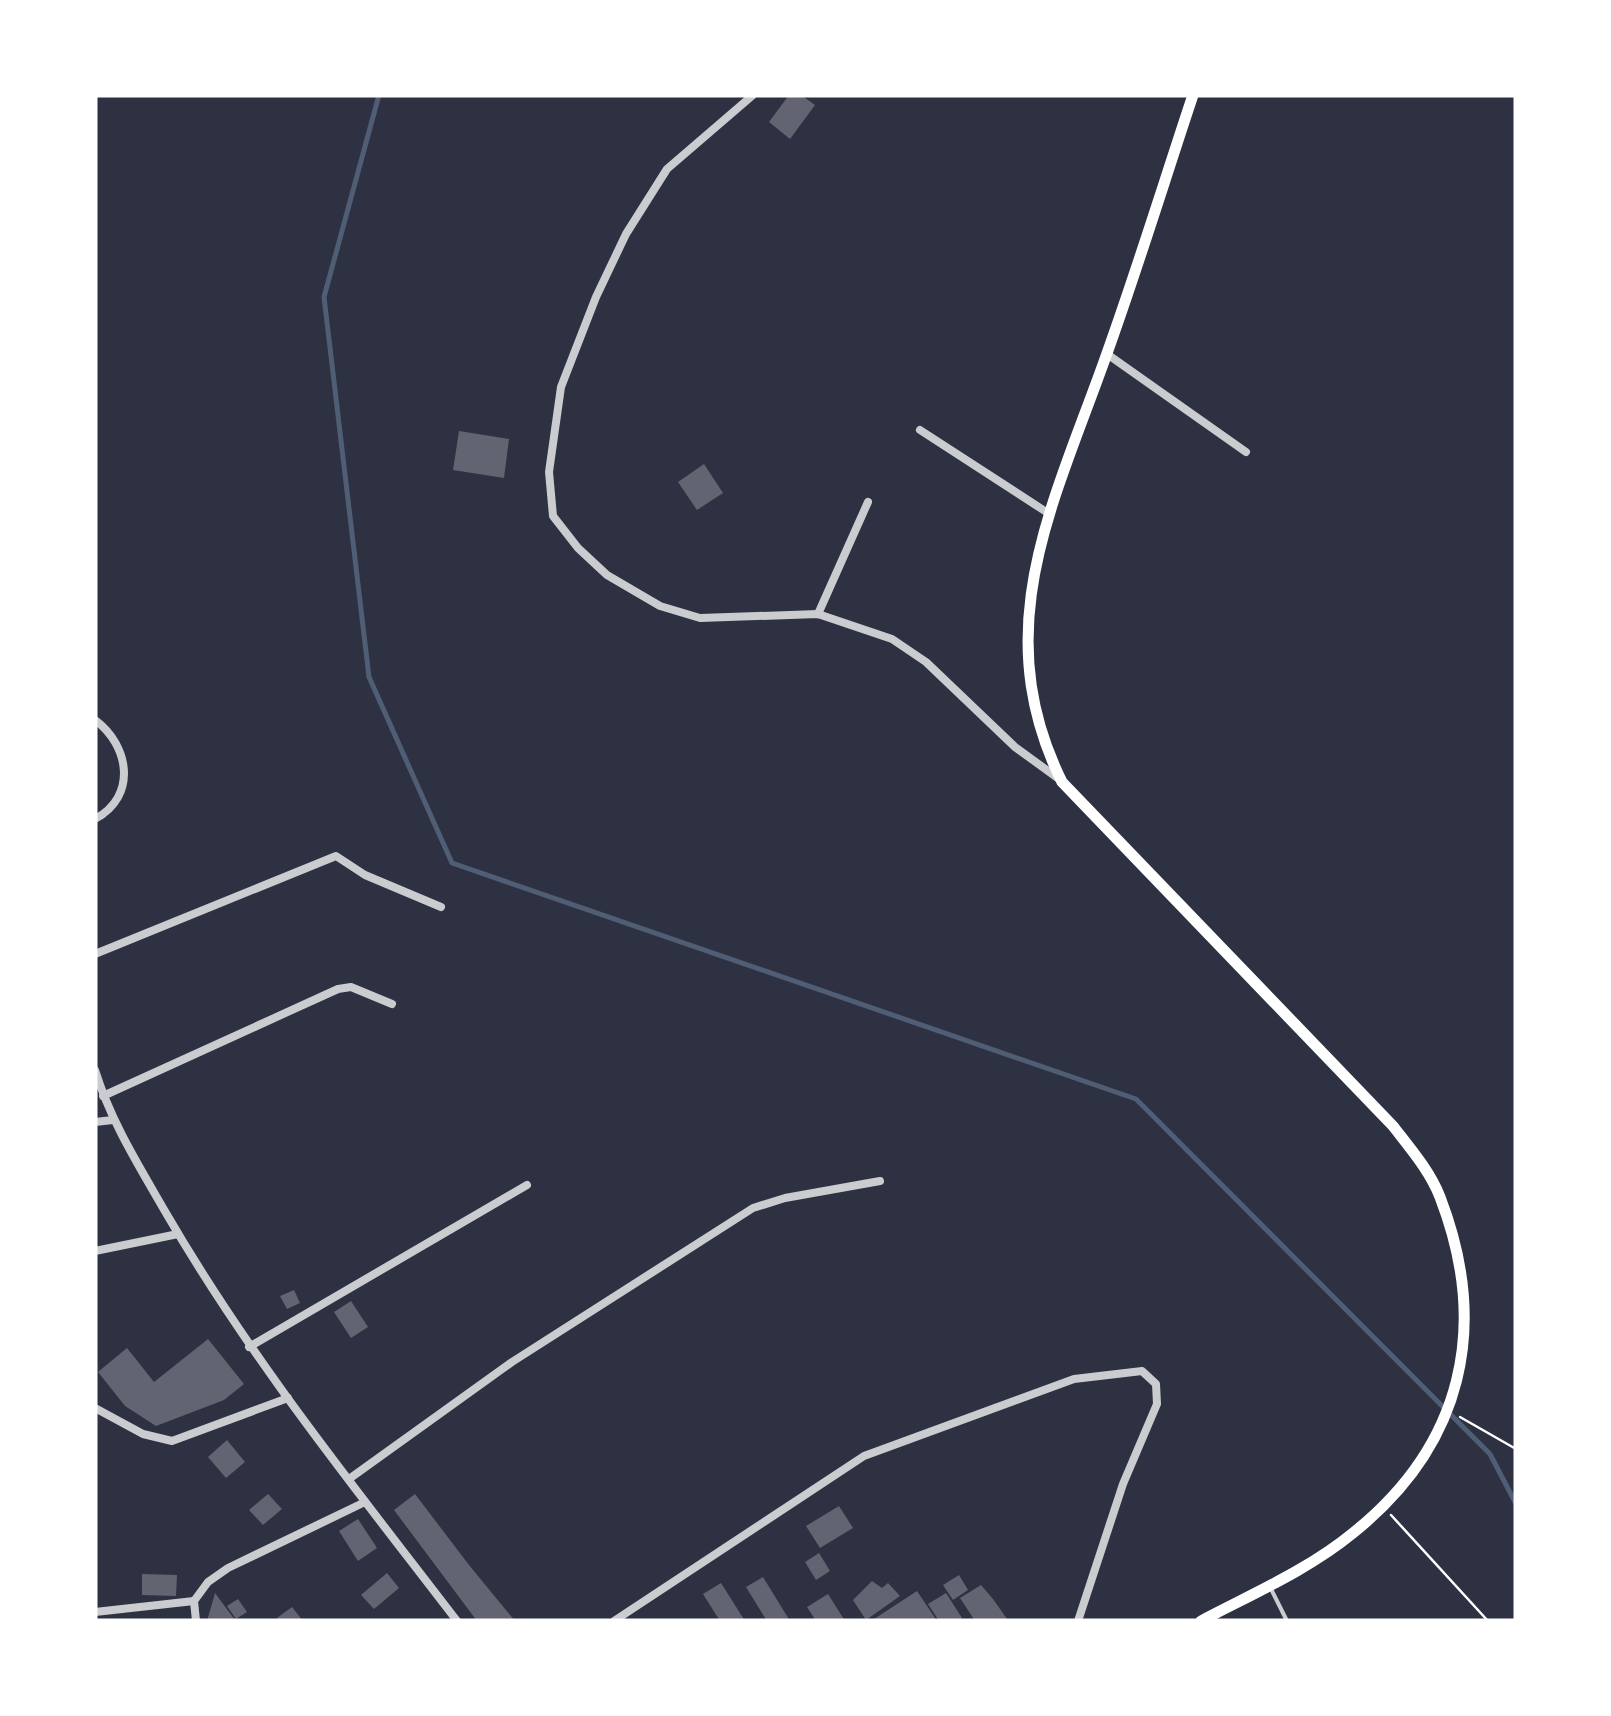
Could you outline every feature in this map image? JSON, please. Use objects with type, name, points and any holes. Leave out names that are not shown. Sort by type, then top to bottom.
[{"type":"main road","points":[[1194,95],[1107,354],[1048,513],[1032,582],[1026,650],[1036,718],[1062,782],[1394,1126],[1419,1160],[1439,1195],[1457,1256],[1466,1318],[1450,1411],[1414,1474],[1354,1533],[1311,1563],[1200,1621]]},
{"type":"street","points":[[753,95],[667,170],[626,234],[596,297],[561,387],[549,472],[553,516],[592,562],[624,587],[660,606],[700,618],[818,614],[892,640],[926,662],[1015,746],[1062,782]]},
{"type":"street","points":[[1107,354],[1246,452]]},
{"type":"street","points":[[920,430],[1048,513]]},
{"type":"street","points":[[818,614],[868,502]]},
{"type":"street","points":[[95,720],[110,731],[125,765],[124,784],[116,801],[95,818]]},
{"type":"street","points":[[95,954],[336,856],[365,875],[441,908]]},
{"type":"street","points":[[103,1096],[338,989],[351,987],[392,1004]]},
{"type":"street","points":[[95,1070],[113,1120],[249,1347],[457,1621]]},
{"type":"street","points":[[95,1122],[113,1120]]},
{"type":"street","points":[[349,1479],[512,1362],[754,1208],[785,1198],[880,1181]]},
{"type":"street","points":[[249,1347],[526,1185]]},
{"type":"street","points":[[95,1252],[178,1234]]},
{"type":"street","points":[[614,1621],[864,1456],[1074,1379],[1142,1370],[1156,1384],[1157,1404],[1123,1484],[1078,1621]]},
{"type":"street","points":[[95,1408],[143,1434],[172,1441],[288,1398]]},
{"type":"street","points":[[95,1612],[194,1602],[217,1574],[365,1502]]},
{"type":"street","points":[[194,1602],[196,1621]]},
{"type":"lane","points":[[1268,1585],[1287,1621]]},
{"type":"path","points":[[1450,1411],[1516,1449]]},
{"type":"path","points":[[1392,1516],[1488,1621]]},
{"type":"building","points":[[789,95],[801,95],[815,105],[790,139],[769,122]]},
{"type":"building","points":[[459,431],[509,439],[504,478],[453,470]]},
{"type":"building","points":[[704,464],[723,493],[697,510],[678,482]]},
{"type":"building","points":[[294,1290],[300,1303],[287,1309],[280,1296]]},
{"type":"building","points":[[351,1301],[368,1327],[351,1338],[334,1312]]},
{"type":"building","points":[[208,1339],[244,1384],[224,1400],[156,1426],[125,1406],[98,1372],[127,1348],[154,1382]]},
{"type":"building","points":[[227,1440],[245,1462],[226,1478],[208,1457]]},
{"type":"building","points":[[268,1494],[282,1509],[263,1525],[249,1510]]},
{"type":"building","points":[[415,1494],[515,1621],[477,1621],[394,1510]]},
{"type":"building","points":[[839,1506],[853,1528],[820,1548],[806,1526]]},
{"type":"building","points":[[358,1519],[377,1548],[358,1561],[339,1531]]},
{"type":"building","points":[[819,1553],[830,1571],[816,1580],[805,1562]]},
{"type":"building","points":[[387,1573],[399,1588],[374,1609],[361,1595]]},
{"type":"building","points":[[142,1574],[177,1575],[176,1596],[142,1595]]},
{"type":"building","points":[[959,1575],[968,1590],[953,1600],[943,1585]]},
{"type":"building","points":[[763,1577],[790,1621],[767,1621],[746,1587]]},
{"type":"building","points":[[872,1581],[882,1588],[888,1583],[900,1596],[866,1620],[853,1600]]},
{"type":"building","points":[[721,1583],[745,1621],[720,1621],[703,1594]]},
{"type":"building","points":[[981,1585],[1007,1619],[975,1621],[960,1598]]},
{"type":"building","points":[[917,1591],[937,1621],[871,1621]]},
{"type":"building","points":[[215,1593],[235,1620],[207,1621]]},
{"type":"building","points":[[946,1593],[962,1618],[958,1621],[939,1621],[928,1604]]},
{"type":"building","points":[[828,1594],[845,1621],[816,1621],[807,1607]]},
{"type":"building","points":[[238,1599],[247,1612],[236,1619],[227,1606]]},
{"type":"building","points":[[292,1607],[303,1621],[279,1621],[277,1618]]},
{"type":"waterway","points":[[379,95],[324,297],[369,677],[452,863],[1136,1099],[1490,1454],[1516,1504]]}]
